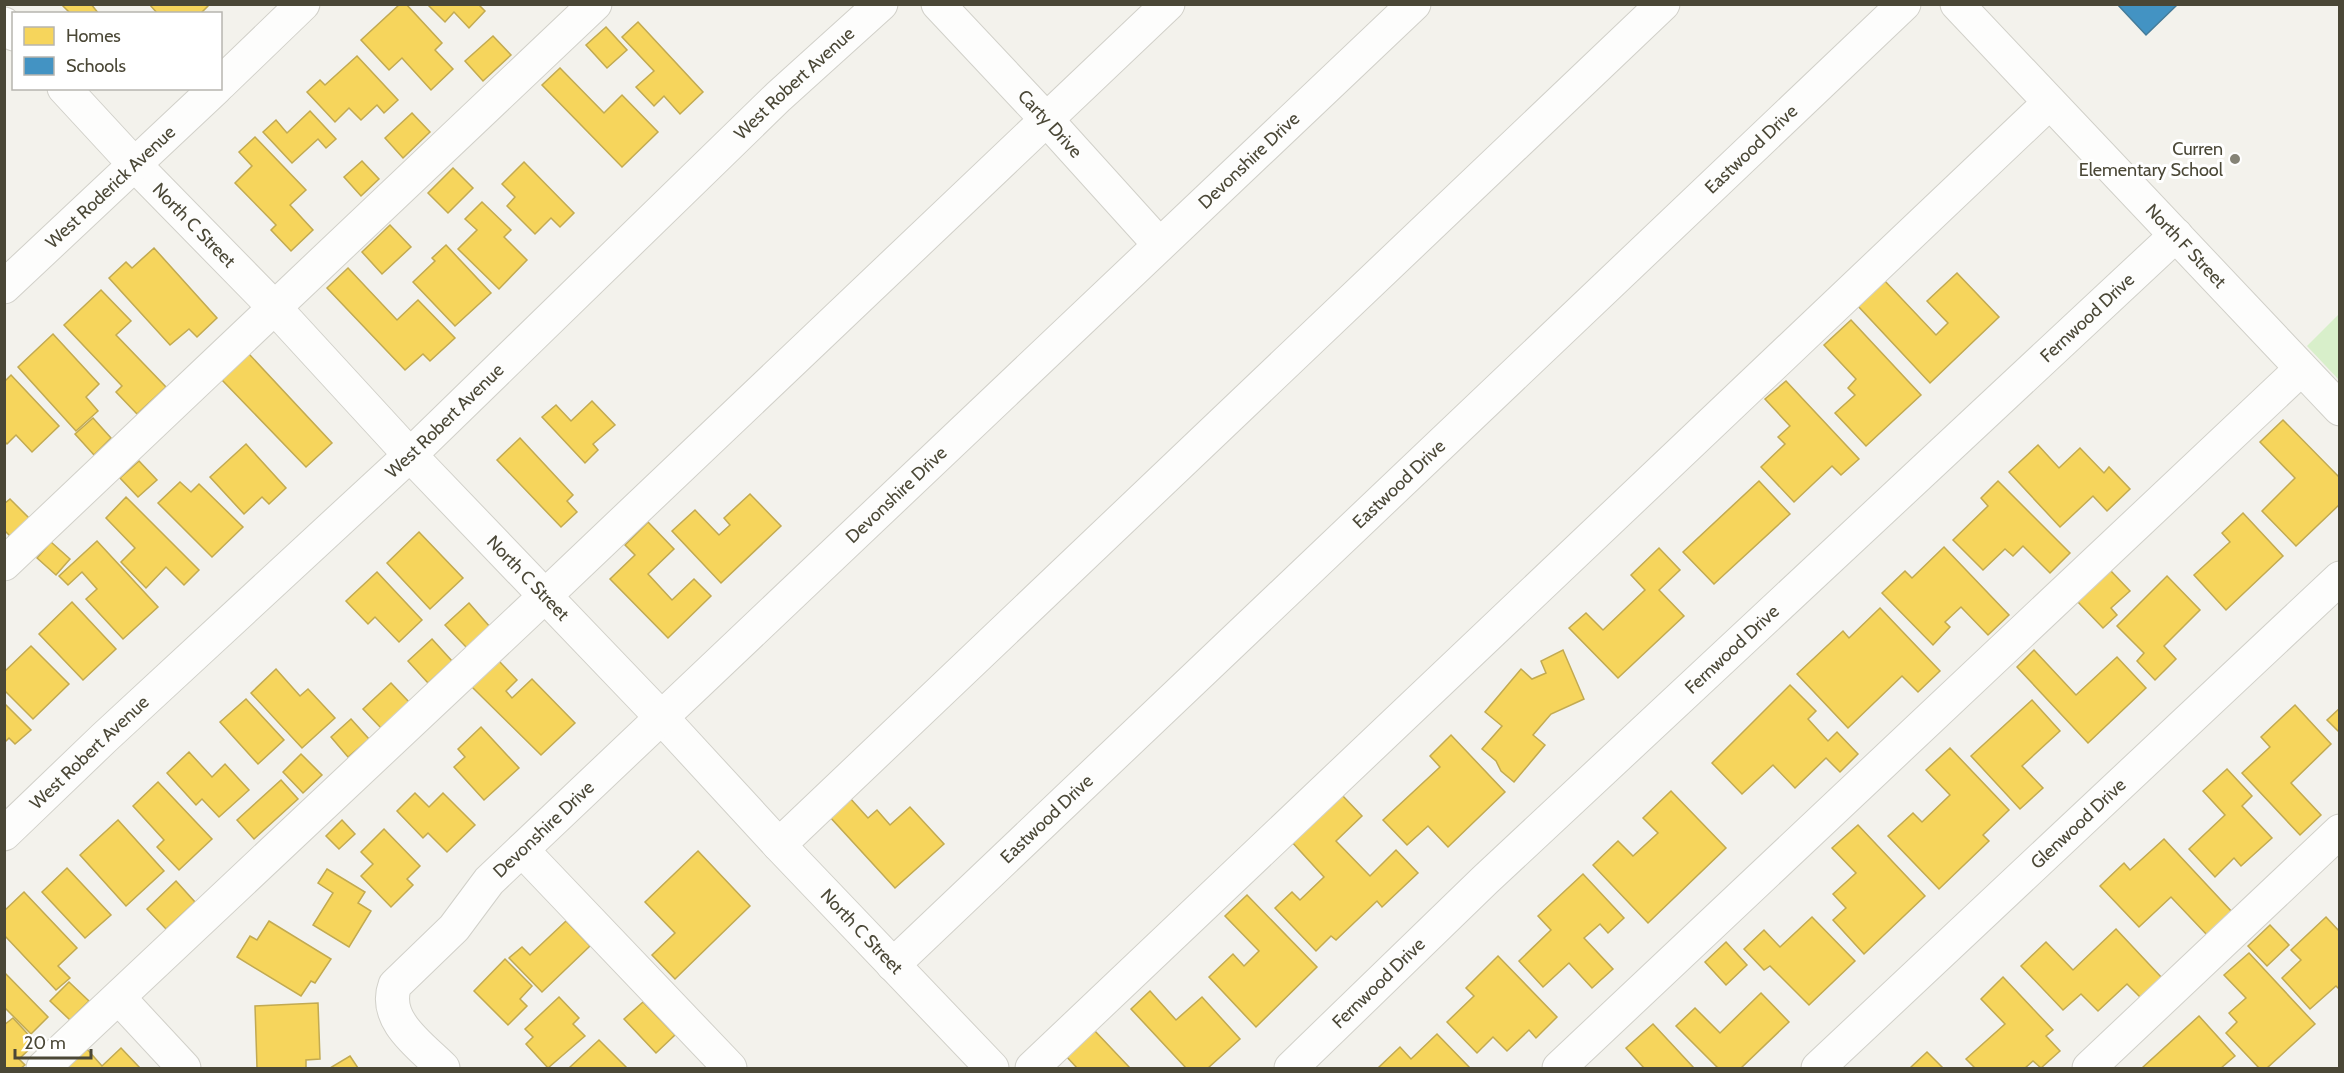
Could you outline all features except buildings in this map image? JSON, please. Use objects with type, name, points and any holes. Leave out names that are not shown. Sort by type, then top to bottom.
[{"type":"street","points":[[4,12],[12,4]]},
{"type":"street","points":[[222,82],[303,4]]},
{"type":"street","points":[[4,564],[595,4]]},
{"type":"street","name":"West Robert Avenue","points":[[4,834],[104,738],[410,455],[778,97],[881,4]]},
{"type":"street","name":"Carty Drive","points":[[938,4],[1159,244]]},
{"type":"street","points":[[43,1068],[545,596],[1168,4]]},
{"type":"street","name":"Devonshire Drive","points":[[443,1068],[398,1021],[392,1011],[390,996],[395,985],[454,928],[489,881],[663,719],[1159,244],[1414,4]]},
{"type":"street","points":[[779,845],[1663,4]]},
{"type":"street","name":"Eastwood Drive","points":[[893,965],[1905,4]]},
{"type":"street","name":"North F Street","points":[[1957,4],[2340,409]]},
{"type":"street","name":"North C Street","points":[[66,90],[136,166],[275,308],[410,455],[992,1068]]},
{"type":"street","name":"West Roderick Avenue","points":[[4,287],[136,166],[214,90]]},
{"type":"street","points":[[1032,1068],[2049,103]]},
{"type":"street","name":"Fernwood Drive","points":[[1291,1068],[1485,880],[2176,235]]},
{"type":"street","points":[[1559,1068],[2301,369]]},
{"type":"street","name":"Glenwood Drive","points":[[1818,1068],[2340,578]]},
{"type":"street","points":[[2089,1068],[2340,831]]},
{"type":"street","points":[[522,850],[730,1068]]},
{"type":"street","points":[[119,998],[184,1068]]},
{"type":"green space","points":[[2339,314],[2339,380],[2307,346]]},
{"type":"place","name":"Curren Elementary School","points":[[2235,159]]}]
